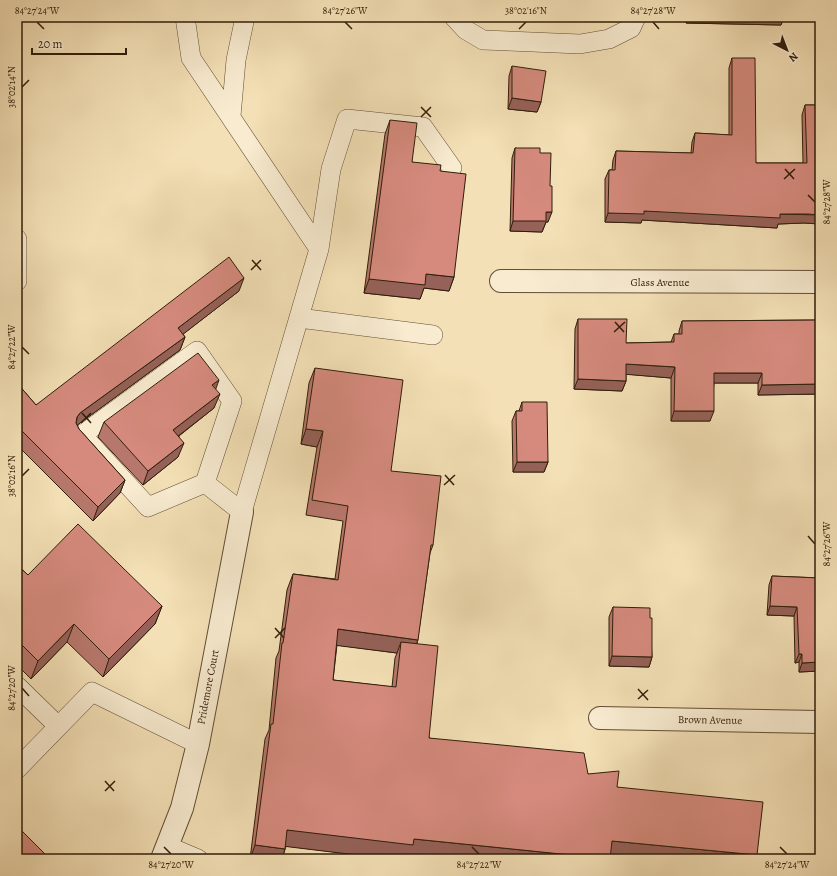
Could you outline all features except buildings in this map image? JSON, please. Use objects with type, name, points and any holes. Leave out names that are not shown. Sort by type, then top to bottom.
[{"type":"street","name":"Glass Avenue","points":[[501,281],[820,282]]},
{"type":"street","name":"Pridemore Court","points":[[164,853],[182,808],[198,744],[242,512]]},
{"type":"street","name":"Brown Avenue","points":[[600,718],[820,722]]},
{"type":"lane","points":[[185,17],[191,58],[319,249]]},
{"type":"lane","points":[[231,116],[236,60],[245,17]]},
{"type":"lane","points":[[454,17],[466,30],[483,40],[580,44],[609,38],[631,28],[636,17]]},
{"type":"lane","points":[[205,483],[242,512],[319,249],[331,169],[347,119],[422,127],[452,168]]},
{"type":"lane","points":[[17,239],[17,281]]},
{"type":"lane","points":[[299,318],[433,335]]},
{"type":"lane","points":[[197,351],[232,401],[205,483],[148,507],[82,435],[197,351]]},
{"type":"lane","points":[[17,686],[58,726]]},
{"type":"lane","points":[[17,769],[92,692],[198,744]]},
{"type":"lane","points":[[164,853],[198,859]]}]
